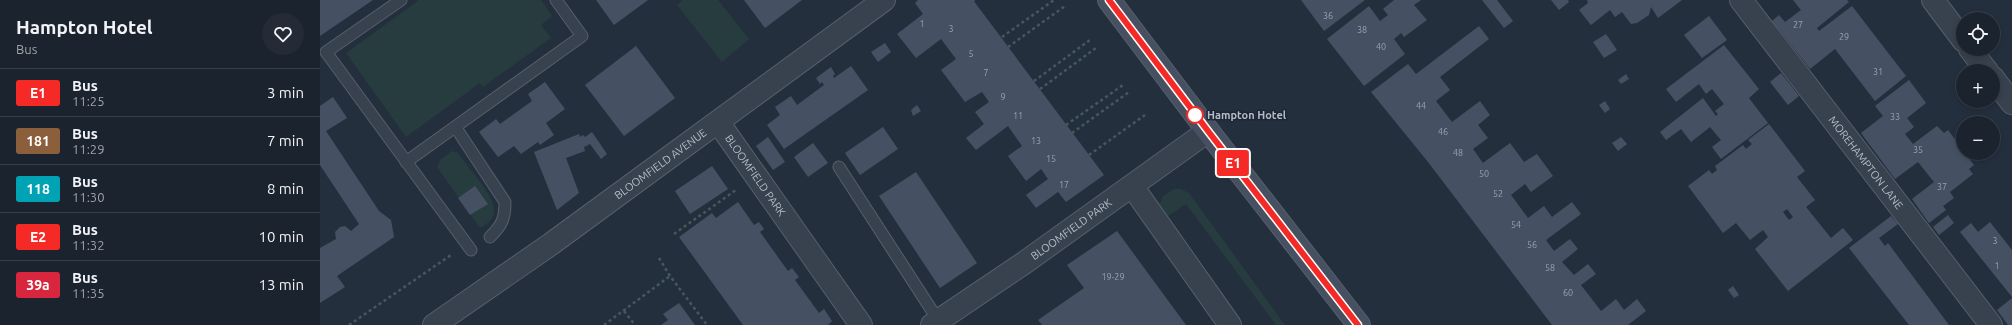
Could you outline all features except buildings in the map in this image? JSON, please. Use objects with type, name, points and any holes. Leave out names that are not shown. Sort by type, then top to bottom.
[{"type":"main road","points":[[1109,0],[1358,325]]},
{"type":"street","name":"BLOOMFIELD AVENUE","points":[[442,323],[884,0]]},
{"type":"street","name":"MOREHAMPTON LANE","points":[[1741,0],[1991,325]]},
{"type":"street","points":[[1933,0],[1956,31]]},
{"type":"street","points":[[1975,56],[1982,64]]},
{"type":"street","points":[[2000,87],[2012,103]]},
{"type":"street","name":"BLOOMFIELD PARK","points":[[718,122],[861,325]]},
{"type":"street","name":"BLOOMFIELD PARK","points":[[937,324],[1208,131]]},
{"type":"street","points":[[1132,186],[1230,325]]},
{"type":"lane","points":[[401,0],[326,52],[469,247]]},
{"type":"lane","points":[[406,162],[456,128],[582,36],[556,0]]},
{"type":"lane","points":[[456,128],[505,202],[505,217],[498,230],[490,237]]},
{"type":"lane","points":[[839,167],[937,324]]},
{"type":"path","points":[[1002,37],[1054,0]]},
{"type":"path","points":[[1008,47],[1065,6]]},
{"type":"path","points":[[1034,81],[1090,40]]},
{"type":"path","points":[[1040,89],[1096,48]]},
{"type":"path","points":[[1066,125],[1123,85]]},
{"type":"path","points":[[1072,133],[1128,92]]},
{"type":"path","points":[[1089,156],[1145,115]]},
{"type":"path","points":[[674,234],[756,176]]},
{"type":"path","points":[[349,325],[469,247]]},
{"type":"path","points":[[659,258],[670,276],[708,325]]},
{"type":"path","points":[[604,325],[670,276]]},
{"type":"path","points":[[624,311],[635,325]]},
{"type":"green space","points":[[419,0],[541,0],[552,16],[541,25],[551,38],[483,87],[480,83],[406,137],[346,53]]},
{"type":"green space","points":[[683,0],[718,0],[749,39],[722,62],[677,5]]},
{"type":"green space","points":[[452,151],[458,153],[485,188],[493,203],[494,212],[492,218],[488,223],[480,228],[437,167],[440,160]]},
{"type":"green space","points":[[1174,189],[1181,189],[1189,193],[1285,325],[1276,325],[1186,204],[1165,218],[1158,208],[1163,196]]},
{"type":"bus line","name":"E1","points":[[1109,0],[1358,325]]},
{"type":"place","name":"Hampton Hotel","points":[[1195,115]]}]
